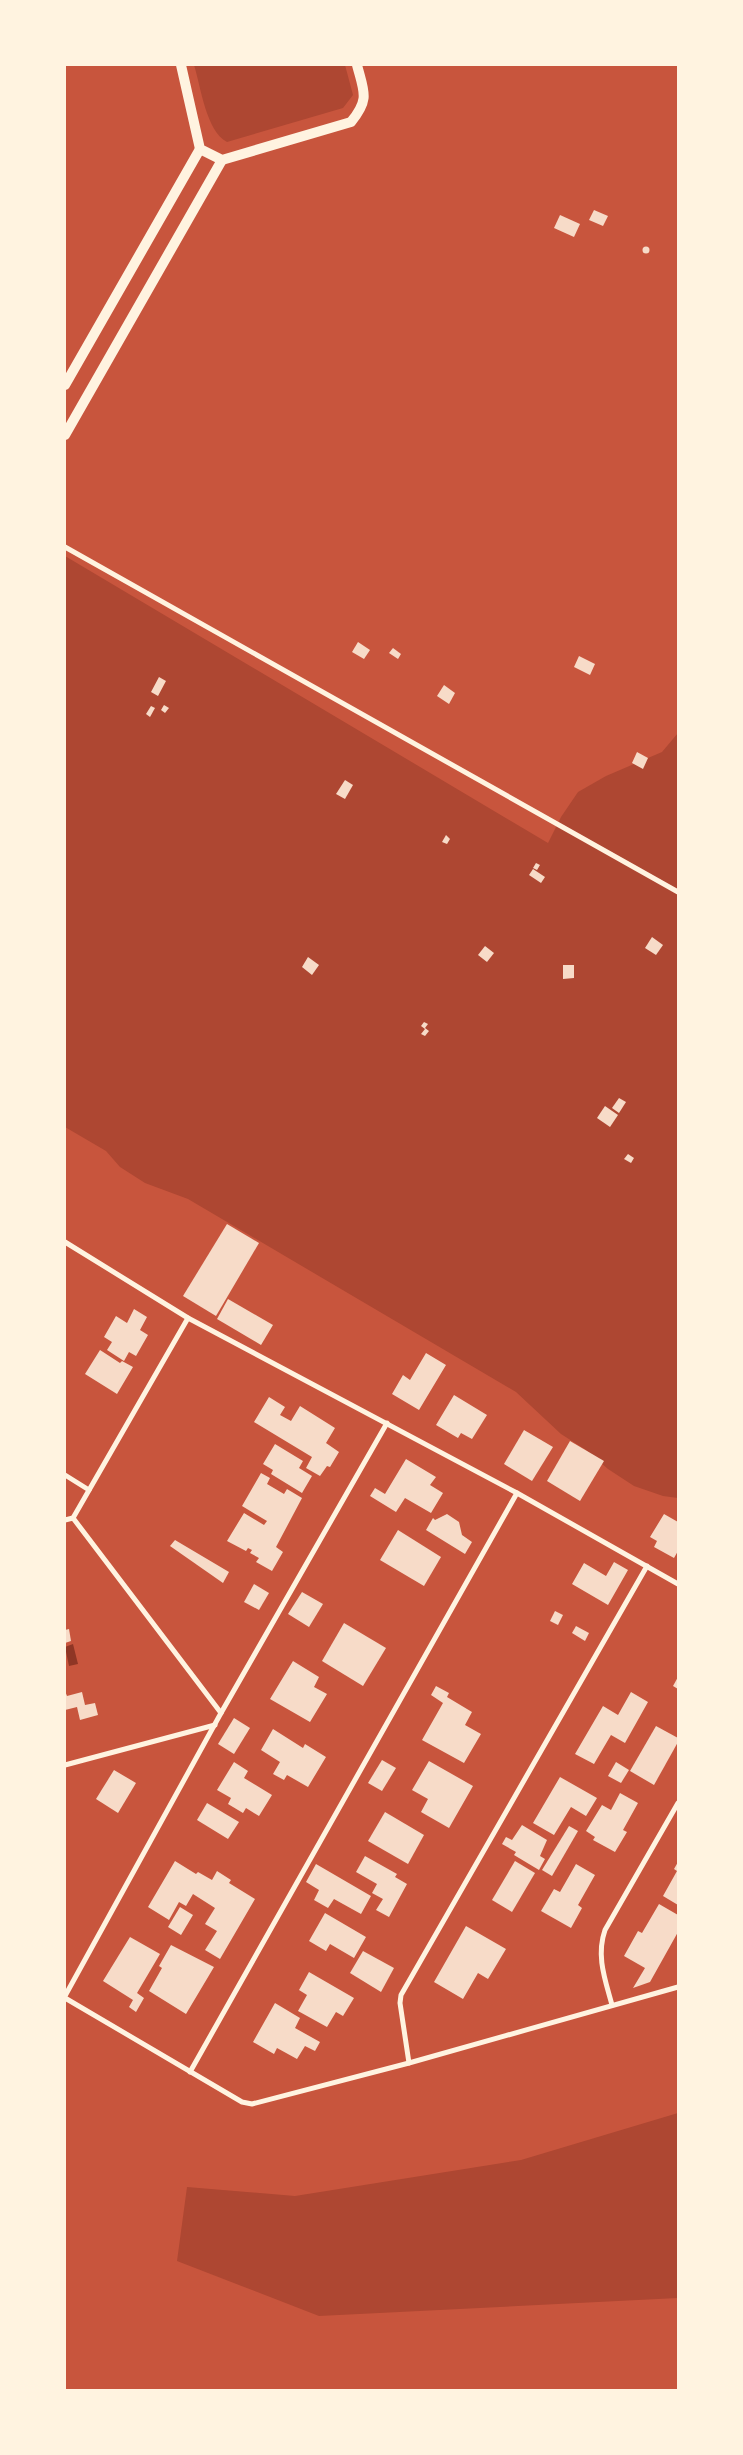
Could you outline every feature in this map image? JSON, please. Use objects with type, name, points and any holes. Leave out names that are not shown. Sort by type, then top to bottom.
[{"type":"main road","points":[[65,385],[200,149],[180,65]]},
{"type":"main road","points":[[200,149],[222,160],[352,122],[363,109],[364,94],[357,65]]},
{"type":"main road","points":[[65,436],[222,160]]},
{"type":"street","points":[[65,548],[678,892]]},
{"type":"street","points":[[65,1242],[188,1318],[517,1493],[678,1584]]},
{"type":"street","points":[[65,1520],[73,1518],[188,1318]]},
{"type":"street","points":[[387,1423],[221,1713],[65,1997],[242,2102],[252,2104],[409,2063],[678,1987]]},
{"type":"street","points":[[65,1475],[89,1490]]},
{"type":"street","points":[[190,2072],[517,1493]]},
{"type":"street","points":[[73,1518],[221,1713]]},
{"type":"street","points":[[409,2063],[400,2003],[401,1995],[647,1566]]},
{"type":"street","points":[[65,1765],[215,1725]]},
{"type":"street","points":[[612,2005],[600,1955],[600,1944],[605,1930],[678,1803]]},
{"type":"shaded area","points":[[194,65],[345,65],[353,95],[343,108],[227,142],[220,136],[209,119]]},
{"type":"shaded area","points":[[65,556],[548,843],[561,817],[578,792],[606,776],[662,752],[678,733],[678,1498],[663,1496],[634,1486],[561,1434],[516,1392],[188,1199],[145,1183],[120,1167],[106,1151],[65,1127]]},
{"type":"shaded area","points":[[73,1644],[78,1664],[69,1666],[65,1647]]},
{"type":"shaded area","points":[[678,2113],[678,2298],[319,2316],[177,2261],[187,2187],[295,2196],[521,2160]]},
{"type":"building","points":[[594,210],[608,216],[603,226],[589,220]]},
{"type":"building","points":[[560,215],[580,224],[574,237],[554,228]]},
{"type":"building","points":[[646,247],[649,250],[646,253],[643,250]]},
{"type":"building","points":[[358,642],[370,650],[364,659],[352,652]]},
{"type":"building","points":[[393,648],[401,654],[398,659],[389,653]]},
{"type":"building","points":[[579,656],[595,664],[590,675],[574,667]]},
{"type":"building","points":[[159,677],[166,681],[158,696],[151,692]]},
{"type":"building","points":[[444,685],[455,693],[449,704],[437,696]]},
{"type":"building","points":[[164,705],[169,708],[165,713],[161,710]]},
{"type":"building","points":[[151,706],[155,708],[150,717],[146,714]]},
{"type":"building","points":[[637,752],[648,758],[643,769],[632,763]]},
{"type":"building","points":[[345,780],[353,785],[345,799],[336,794]]},
{"type":"building","points":[[446,835],[450,839],[447,844],[442,842]]},
{"type":"building","points":[[536,863],[540,865],[537,870],[533,868]]},
{"type":"building","points":[[533,869],[545,877],[541,883],[529,875]]},
{"type":"building","points":[[652,937],[663,945],[656,955],[645,948]]},
{"type":"building","points":[[485,946],[494,953],[487,962],[478,955]]},
{"type":"building","points":[[308,957],[319,965],[312,975],[302,967]]},
{"type":"building","points":[[563,965],[574,965],[574,978],[563,979]]},
{"type":"building","points":[[424,1022],[428,1024],[425,1028],[429,1031],[425,1036],[421,1034],[425,1029],[421,1026]]},
{"type":"building","points":[[619,1098],[626,1102],[619,1113],[612,1108]]},
{"type":"building","points":[[605,1106],[618,1115],[610,1127],[597,1118]]},
{"type":"building","points":[[628,1154],[634,1158],[631,1163],[624,1159]]},
{"type":"building","points":[[227,1224],[259,1243],[216,1316],[183,1296]]},
{"type":"building","points":[[228,1299],[273,1325],[261,1345],[217,1319]]},
{"type":"building","points":[[134,1309],[147,1317],[140,1330],[148,1335],[136,1356],[129,1352],[124,1361],[107,1350],[112,1342],[104,1337],[116,1316],[127,1323]]},
{"type":"building","points":[[100,1350],[120,1363],[122,1361],[133,1367],[117,1394],[85,1374]]},
{"type":"building","points":[[426,1353],[446,1365],[419,1410],[392,1394],[403,1375],[410,1380]]},
{"type":"building","points":[[454,1395],[487,1415],[472,1439],[461,1433],[458,1438],[436,1425]]},
{"type":"building","points":[[269,1397],[285,1407],[280,1415],[291,1421],[300,1406],[335,1428],[326,1443],[339,1452],[330,1467],[327,1466],[320,1476],[306,1468],[312,1457],[254,1422]]},
{"type":"building","points":[[524,1430],[553,1447],[532,1481],[504,1464]]},
{"type":"building","points":[[570,1441],[604,1461],[580,1501],[547,1481]]},
{"type":"building","points":[[275,1444],[303,1461],[299,1468],[312,1476],[302,1493],[271,1474],[273,1470],[263,1464]]},
{"type":"building","points":[[406,1459],[436,1477],[430,1485],[443,1493],[431,1513],[405,1498],[396,1512],[370,1496],[375,1488],[385,1494]]},
{"type":"building","points":[[261,1473],[270,1478],[267,1484],[284,1494],[287,1489],[302,1498],[276,1547],[283,1552],[272,1571],[256,1562],[259,1558],[250,1553],[252,1550],[248,1548],[246,1551],[227,1541],[244,1513],[264,1525],[267,1521],[242,1506]]},
{"type":"building","points":[[447,1514],[459,1522],[462,1535],[472,1542],[465,1554],[426,1530],[433,1518],[435,1520]]},
{"type":"building","points":[[664,1514],[678,1522],[678,1551],[674,1558],[654,1547],[657,1541],[650,1537]]},
{"type":"building","points":[[398,1530],[441,1557],[424,1586],[380,1560]]},
{"type":"building","points":[[175,1540],[229,1572],[223,1583],[170,1546]]},
{"type":"building","points":[[614,1562],[628,1570],[608,1605],[572,1584],[584,1563],[606,1576]]},
{"type":"building","points":[[254,1584],[269,1593],[259,1610],[244,1602]]},
{"type":"building","points":[[302,1592],[323,1604],[309,1627],[288,1614]]},
{"type":"building","points":[[555,1611],[563,1615],[558,1625],[550,1621]]},
{"type":"building","points":[[344,1623],[386,1648],[363,1686],[322,1661]]},
{"type":"building","points":[[576,1626],[589,1633],[585,1641],[572,1633]]},
{"type":"building","points":[[69,1629],[71,1641],[65,1643],[65,1630]]},
{"type":"building","points":[[293,1661],[319,1677],[314,1687],[327,1694],[310,1722],[270,1699]]},
{"type":"building","points":[[678,1677],[678,1689],[673,1686]]},
{"type":"building","points":[[436,1686],[449,1693],[447,1697],[472,1712],[465,1725],[481,1734],[464,1763],[422,1740],[443,1703],[431,1695]]},
{"type":"building","points":[[65,1691],[67,1696],[82,1692],[85,1705],[95,1703],[98,1715],[80,1720],[77,1707],[65,1710]]},
{"type":"building","points":[[631,1692],[648,1702],[625,1743],[611,1735],[594,1764],[575,1754],[603,1706],[618,1715]]},
{"type":"building","points":[[234,1718],[250,1728],[234,1754],[218,1744]]},
{"type":"building","points":[[656,1726],[678,1738],[678,1742],[654,1785],[630,1771]]},
{"type":"building","points":[[273,1729],[303,1748],[305,1744],[326,1757],[308,1787],[287,1775],[284,1780],[273,1774],[280,1762],[261,1750]]},
{"type":"building","points":[[382,1760],[396,1768],[382,1791],[368,1783]]},
{"type":"building","points":[[429,1761],[473,1786],[449,1828],[421,1812],[428,1799],[412,1790]]},
{"type":"building","points":[[234,1762],[248,1771],[244,1778],[272,1795],[259,1816],[246,1808],[243,1813],[228,1804],[231,1798],[217,1790]]},
{"type":"building","points":[[616,1762],[629,1770],[621,1783],[608,1776]]},
{"type":"building","points":[[114,1770],[136,1783],[118,1813],[96,1799]]},
{"type":"building","points":[[560,1777],[597,1798],[586,1816],[571,1807],[554,1835],[533,1823]]},
{"type":"building","points":[[620,1793],[638,1803],[623,1830],[627,1832],[615,1852],[593,1840],[595,1837],[586,1831],[602,1805],[611,1810]]},
{"type":"building","points":[[207,1803],[239,1822],[228,1839],[197,1820]]},
{"type":"building","points":[[385,1812],[424,1835],[408,1864],[368,1841]]},
{"type":"building","points":[[522,1825],[547,1840],[540,1856],[545,1859],[539,1870],[514,1855],[516,1852],[502,1844],[506,1837],[512,1840]]},
{"type":"building","points":[[569,1826],[578,1831],[552,1876],[542,1870]]},
{"type":"building","points":[[365,1856],[397,1874],[395,1877],[407,1884],[389,1917],[376,1910],[383,1899],[372,1893],[377,1884],[356,1872]]},
{"type":"building","points":[[175,1861],[196,1874],[198,1872],[212,1880],[217,1871],[231,1880],[229,1883],[255,1899],[220,1959],[205,1950],[217,1931],[205,1924],[215,1908],[193,1894],[186,1906],[179,1902],[169,1920],[148,1907]]},
{"type":"building","points":[[515,1861],[535,1873],[512,1912],[492,1900]]},
{"type":"building","points":[[678,1862],[678,1905],[663,1896],[677,1871],[674,1869]]},
{"type":"building","points":[[316,1864],[371,1896],[361,1914],[334,1899],[328,1908],[314,1900],[319,1890],[306,1882]]},
{"type":"building","points":[[576,1864],[595,1875],[578,1905],[582,1908],[571,1928],[541,1911],[554,1889],[560,1892]]},
{"type":"building","points":[[659,1904],[678,1915],[678,1932],[650,1982],[633,1988],[645,1968],[624,1956],[638,1931],[642,1933]]},
{"type":"building","points":[[180,1907],[193,1915],[181,1935],[168,1927]]},
{"type":"building","points":[[325,1913],[366,1937],[354,1958],[330,1944],[326,1951],[309,1941]]},
{"type":"building","points":[[466,1926],[506,1949],[488,1979],[478,1973],[463,1999],[434,1982]]},
{"type":"building","points":[[130,1937],[160,1954],[137,1993],[144,1998],[136,2012],[129,2007],[133,2000],[103,1981]]},
{"type":"building","points":[[171,1945],[214,1967],[186,2014],[149,1991],[162,1968],[159,1966]]},
{"type":"building","points":[[363,1951],[394,1968],[381,1992],[350,1973]]},
{"type":"building","points":[[309,1972],[354,1998],[343,2016],[336,2012],[327,2027],[298,2011],[307,1995],[299,1990]]},
{"type":"building","points":[[275,2003],[300,2018],[295,2028],[320,2042],[315,2051],[305,2046],[297,2059],[277,2048],[274,2054],[253,2042]]}]
